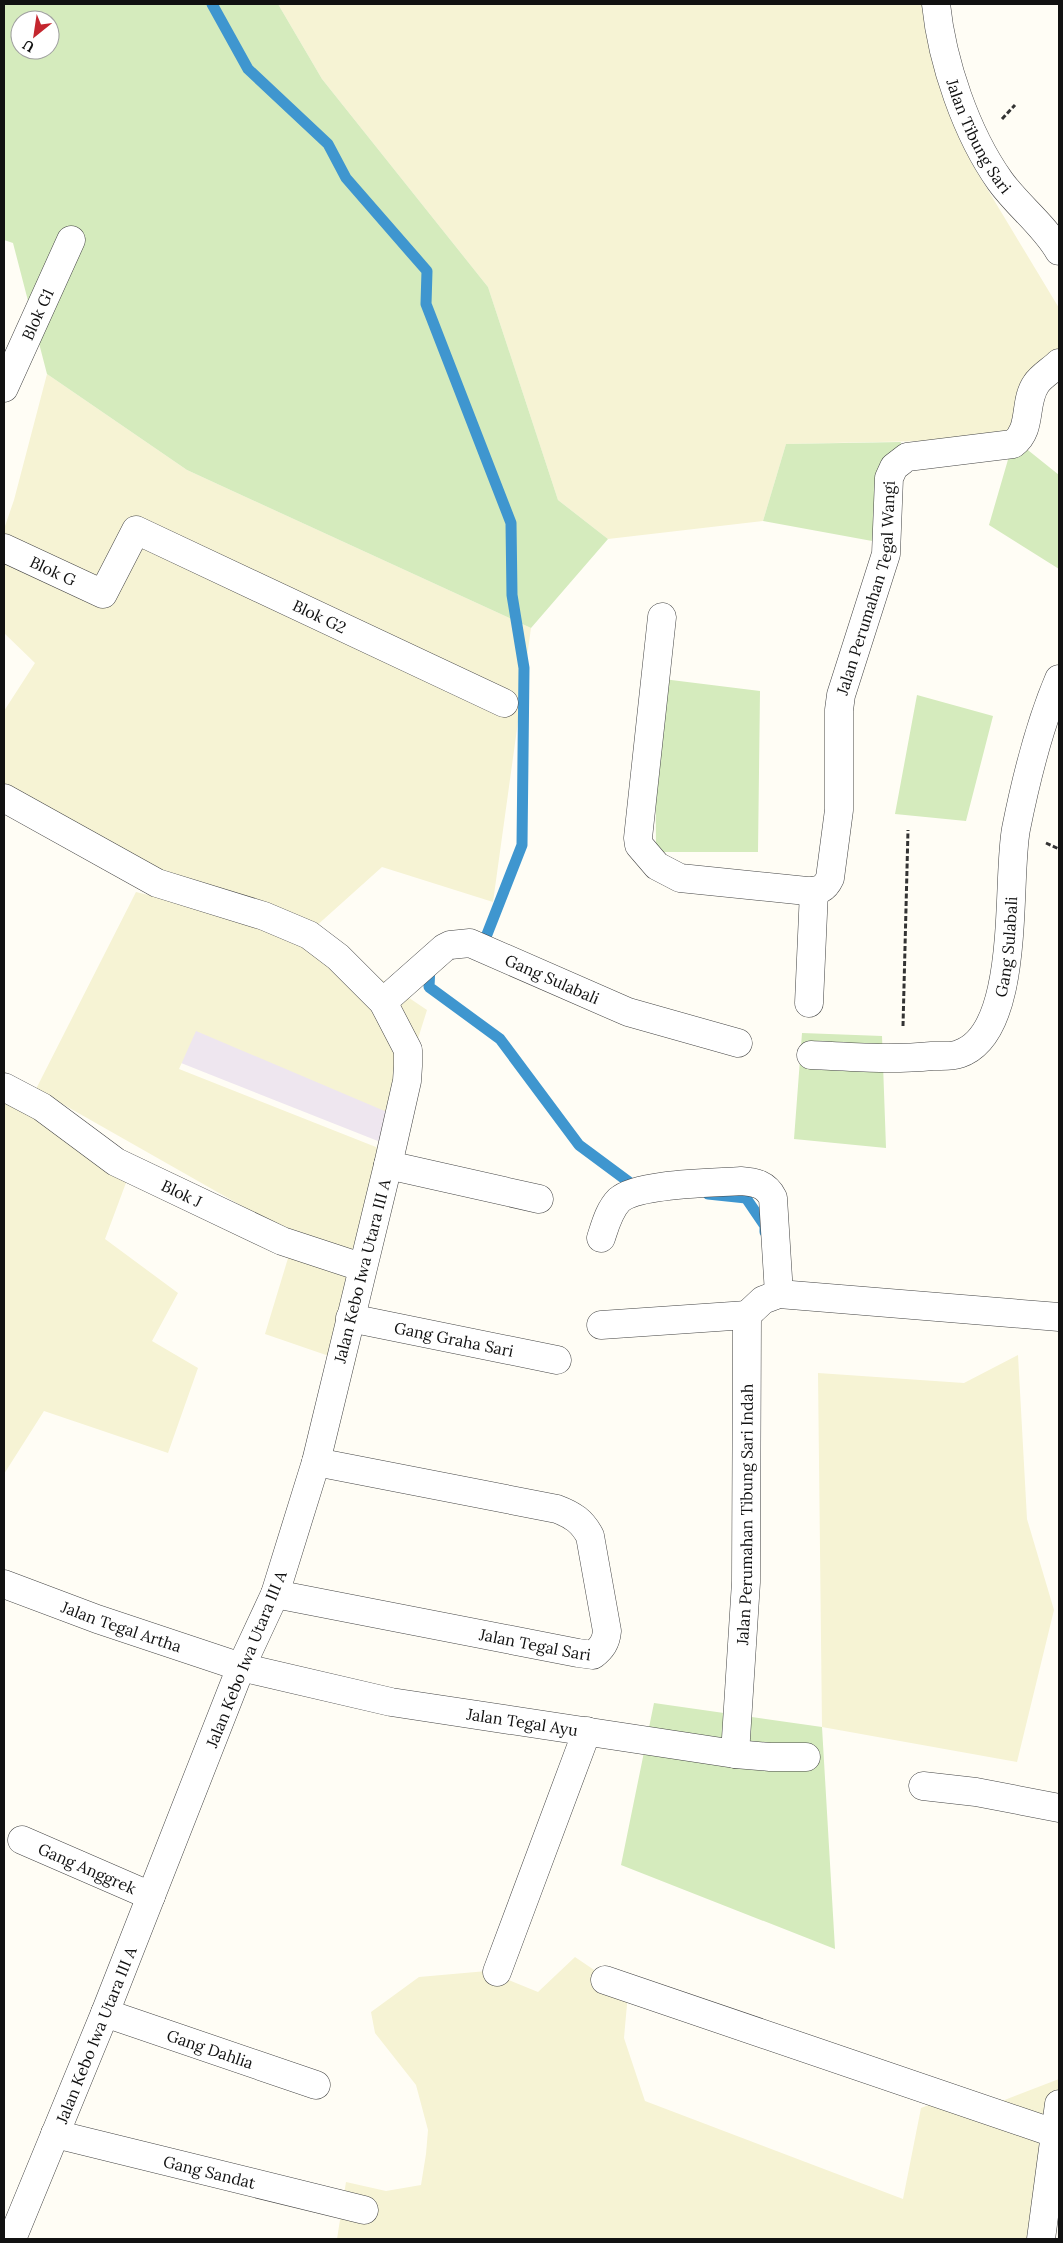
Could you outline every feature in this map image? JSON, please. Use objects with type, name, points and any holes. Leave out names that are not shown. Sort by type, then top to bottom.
[{"type":"street","name":"Jalan Tibung Sari","points":[[936,4],[943,50],[968,121],[985,156],[1000,181],[1038,222],[1059,251]]},
{"type":"street","name":"Blok G1","points":[[4,388],[71,240]]},
{"type":"street","name":"Jalan Perumahan Tegal Wangi","points":[[814,891],[826,886],[830,878],[839,810],[839,710],[841,695],[886,554],[889,478],[894,467],[907,457],[1013,444],[1020,439],[1024,431],[1031,395],[1036,385],[1059,364]]},
{"type":"street","name":"Blok G","points":[[4,548],[103,594],[136,530]]},
{"type":"street","name":"Blok G2","points":[[136,530],[504,702]]},
{"type":"street","points":[[662,617],[638,838],[639,845],[657,866],[680,878],[814,891],[809,1003]]},
{"type":"street","name":"Gang Sulabali","points":[[811,1055],[902,1059],[959,1054],[980,1039],[994,1020],[1003,984],[1016,831],[1033,757],[1059,679]]},
{"type":"street","name":"Jalan Kebo Iwa Utara III A","points":[[4,798],[157,882],[264,916],[309,935],[338,957],[383,1002],[408,1050],[407,1081],[316,1462],[275,1594],[241,1667],[105,2013],[12,2239]]},
{"type":"street","name":"Gang Sulabali","points":[[383,1002],[444,948],[450,945],[470,943],[628,1012],[738,1043]]},
{"type":"street","name":"Blok J","points":[[9,1090],[42,1108],[116,1162],[282,1241],[362,1267]]},
{"type":"street","points":[[388,1166],[539,1198]]},
{"type":"street","points":[[601,1238],[609,1214],[619,1200],[632,1192],[648,1188],[741,1181],[756,1182],[770,1192],[773,1198],[779,1294]]},
{"type":"street","points":[[601,1325],[747,1315],[763,1300],[779,1294],[1059,1316]]},
{"type":"street","name":"Jalan Perumahan Tibung Sari Indah","points":[[735,1754],[746,1582],[747,1315]]},
{"type":"street","name":"Gang Graha Sari","points":[[350,1318],[557,1360]]},
{"type":"street","name":"Jalan Tegal Sari","points":[[275,1594],[578,1653],[593,1654],[606,1641],[607,1631],[590,1536],[585,1525],[577,1518],[557,1509],[316,1462]]},
{"type":"street","name":"Jalan Tegal Artha","points":[[4,1584],[97,1619],[241,1667]]},
{"type":"street","name":"Jalan Tegal Ayu","points":[[241,1667],[391,1702],[735,1754],[770,1757],[806,1757]]},
{"type":"street","points":[[497,1972],[587,1731]]},
{"type":"street","points":[[923,1786],[976,1792],[1059,1808]]},
{"type":"street","name":"Gang Anggrek","points":[[22,1840],[151,1896]]},
{"type":"street","points":[[605,1980],[1054,2133]]},
{"type":"street","name":"Gang Dahlia","points":[[105,2013],[316,2085]]},
{"type":"street","points":[[1042,2239],[1059,2104]]},
{"type":"street","name":"Gang Sandat","points":[[55,2134],[364,2210]]},
{"type":"path","points":[[902,1059],[908,830]]},
{"type":"shaded area","points":[[278,4],[942,4],[971,162],[1059,308],[1059,375],[1014,439],[786,444],[763,521],[608,539],[558,500],[488,287],[322,79]]},
{"type":"shaded area","points":[[47,374],[187,470],[531,628],[493,902],[382,867],[314,928],[133,884],[4,784],[4,711],[35,663],[4,633],[4,529],[14,500]]},
{"type":"shaded area","points":[[136,892],[317,936],[427,1010],[394,1115],[196,1031],[179,1069],[391,1153],[365,1262],[298,1238],[36,1089]]},
{"type":"shaded area","points":[[192,1023],[390,1107],[388,1145],[176,1061]]},
{"type":"shaded area","points":[[4,1071],[28,1093],[133,1164],[105,1239],[178,1293],[152,1341],[198,1368],[168,1453],[44,1411],[4,1474]]},
{"type":"shaded area","points":[[292,1245],[368,1279],[355,1365],[265,1334]]},
{"type":"shaded area","points":[[1018,1355],[1027,1519],[1054,1610],[1017,1762],[822,1727],[818,1373],[964,1383]]},
{"type":"shaded area","points":[[575,1957],[628,1993],[624,2038],[645,2101],[903,2199],[921,2108],[947,2098],[1002,2101],[1059,2079],[1059,2174],[1043,2239],[337,2239],[346,2182],[386,2191],[421,2185],[426,2154],[428,2130],[416,2085],[375,2033],[371,2012],[419,1977],[487,1971],[538,1992]]},
{"type":"green space","points":[[4,4],[278,4],[322,79],[488,287],[558,500],[608,539],[531,628],[187,470],[47,374],[13,243],[4,240]]},
{"type":"green space","points":[[1014,439],[1059,475],[1059,569],[989,525]]},
{"type":"green space","points":[[901,442],[883,543],[763,521],[786,444]]},
{"type":"green space","points":[[655,678],[760,691],[758,852],[656,852]]},
{"type":"green space","points":[[917,695],[993,716],[966,821],[895,814]]},
{"type":"green space","points":[[802,1033],[882,1036],[886,1148],[794,1139]]},
{"type":"green space","points":[[654,1703],[822,1727],[835,1949],[621,1865]]},
{"type":"waterway","points":[[212,4],[248,69],[328,144],[346,178],[427,271],[426,304],[511,523],[512,595],[524,668],[522,845],[484,942],[478,944]]},
{"type":"waterway","points":[[430,966],[429,987],[500,1039],[579,1145],[637,1188]]},
{"type":"waterway","points":[[708,1194],[746,1198],[765,1226],[765,1232]]}]
